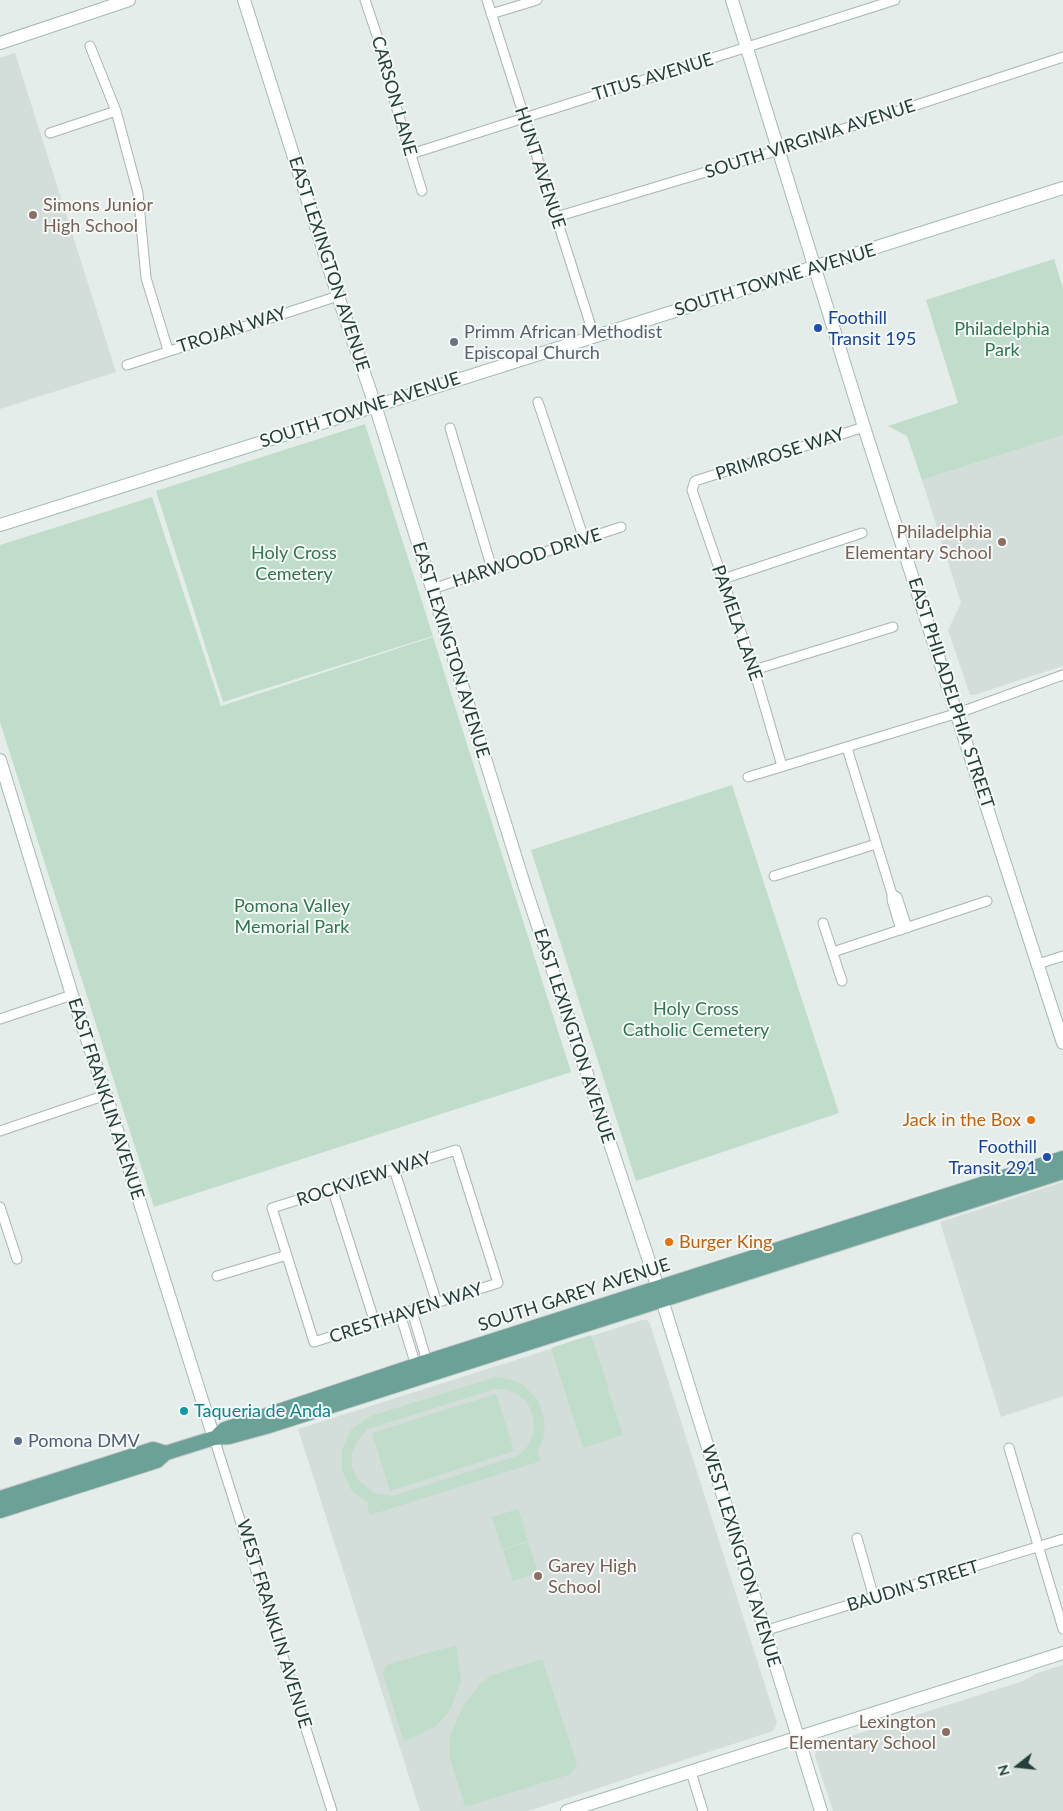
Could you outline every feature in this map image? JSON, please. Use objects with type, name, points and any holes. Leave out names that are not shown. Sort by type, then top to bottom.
[{"type":"main road","name":"SOUTH GAREY AVENUE","points":[[0,1511],[157,1461],[166,1453],[214,1438],[229,1437],[269,1426],[423,1369],[940,1204],[1063,1158]]},
{"type":"main road","name":"SOUTH GAREY AVENUE","points":[[940,1204],[1063,1172]]},
{"type":"main road","name":"SOUTH GAREY AVENUE","points":[[0,1498],[153,1449],[166,1453]]},
{"type":"street","points":[[0,43],[129,0]]},
{"type":"street","name":"EAST LEXINGTON AVENUE","points":[[244,0],[338,296],[375,405],[524,884],[660,1294]]},
{"type":"street","name":"CARSON LANE","points":[[365,0],[389,71],[395,103],[422,191]]},
{"type":"street","name":"HUNT AVENUE","points":[[487,0],[594,336]]},
{"type":"street","points":[[491,14],[537,0]]},
{"type":"street","name":"EAST PHILADELPHIA STREET","points":[[732,0],[864,427],[958,713],[1063,1043]]},
{"type":"street","name":"TITUS AVENUE","points":[[411,154],[895,0]]},
{"type":"street","points":[[90,46],[116,111],[138,193],[146,278],[168,350]]},
{"type":"street","name":"SOUTH VIRGINIA AVENUE","points":[[556,218],[778,150],[1063,56]]},
{"type":"street","points":[[50,133],[116,111]]},
{"type":"street","name":"SOUTH TOWNE AVENUE","points":[[0,525],[594,336],[816,268],[1063,188]]},
{"type":"street","name":"TROJAN WAY","points":[[126,365],[338,296]]},
{"type":"street","points":[[538,402],[584,539]]},
{"type":"street","name":"PRIMROSE WAY","points":[[696,481],[864,427]]},
{"type":"street","points":[[450,428],[492,569]]},
{"type":"street","name":"PAMELA LANE","points":[[696,481],[692,490],[754,670],[782,766]]},
{"type":"street","name":"HARWOOD DRIVE","points":[[432,588],[621,527]]},
{"type":"street","points":[[723,579],[862,533]]},
{"type":"street","points":[[754,670],[893,627]]},
{"type":"street","points":[[748,777],[958,713],[1063,674]]},
{"type":"street","points":[[847,748],[892,894],[897,897],[904,929]]},
{"type":"street","name":"EAST FRANKLIN AVENUE","points":[[0,762],[72,995],[106,1095],[214,1438]]},
{"type":"street","points":[[774,876],[876,844]]},
{"type":"street","points":[[833,952],[987,901]]},
{"type":"street","points":[[823,923],[842,980]]},
{"type":"street","points":[[1038,964],[1063,956]]},
{"type":"street","points":[[0,1019],[72,995]]},
{"type":"street","points":[[0,1131],[106,1095]]},
{"type":"street","name":"ROCKVIEW WAY","points":[[286,1255],[272,1208],[456,1150],[498,1283]]},
{"type":"street","points":[[394,1169],[436,1303]]},
{"type":"street","points":[[332,1188],[375,1322]]},
{"type":"street","points":[[0,1207],[17,1259]]},
{"type":"street","points":[[217,1276],[286,1255]]},
{"type":"street","name":"CRESTHAVEN WAY","points":[[286,1255],[314,1342],[498,1283]]},
{"type":"street","name":"WEST LEXINGTON AVENUE","points":[[660,1294],[821,1811]]},
{"type":"street","points":[[412,1310],[423,1369]]},
{"type":"street","points":[[400,1314],[423,1369]]},
{"type":"street","name":"WEST FRANKLIN AVENUE","points":[[214,1438],[332,1811]]},
{"type":"street","points":[[1009,1448],[1063,1629]]},
{"type":"street","points":[[856,1538],[874,1598]]},
{"type":"street","name":"BAUDIN STREET","points":[[764,1631],[1063,1539]]},
{"type":"street","points":[[567,1811],[1063,1653]]},
{"type":"street","points":[[691,1772],[703,1811]]},
{"type":"shaded area","name":"Simons Junior High School","points":[[15,53],[116,372],[0,409],[0,58]]},
{"type":"shaded area","name":"Philadelphia Elementary School","points":[[1063,435],[1063,666],[970,695],[948,630],[961,603],[922,480]]},
{"type":"shaded area","points":[[1063,1182],[1063,1396],[1001,1417],[940,1222]]},
{"type":"shaded area","name":"Garey High School","points":[[647,1320],[650,1324],[777,1723],[773,1731],[528,1811],[420,1811],[298,1429]]},
{"type":"shaded area","name":"Lexington Elementary School","points":[[1063,1665],[1063,1811],[833,1811],[815,1756],[819,1746],[1023,1681],[1037,1673]]},
{"type":"green space","name":"Philadelphia Park","points":[[1054,259],[1063,288],[1063,435],[922,480],[907,436],[888,426],[958,403],[926,300]]},
{"type":"green space","name":"Holy Cross Cemetery","points":[[365,424],[433,636],[223,702],[156,491]]},
{"type":"green space","name":"Pomona Valley Memorial Park","points":[[152,497],[221,706],[433,637],[571,1072],[154,1207],[0,722],[0,545]]},
{"type":"green space","name":"Holy Cross Catholic Cemetery","points":[[732,785],[839,1113],[636,1181],[531,850]]},
{"type":"green space","points":[[591,1335],[623,1435],[583,1448],[551,1348]]},
{"type":"green space","points":[[496,1377],[512,1380],[524,1385],[539,1402],[545,1424],[543,1439],[537,1451],[541,1461],[370,1515],[367,1505],[369,1503],[352,1491],[342,1470],[342,1451],[351,1430],[371,1416]],"holes":[[[494,1389],[505,1389],[517,1394],[526,1401],[532,1412],[533,1435],[527,1447],[517,1456],[393,1496],[374,1493],[358,1480],[352,1467],[352,1454],[358,1440],[368,1429]]]},
{"type":"green space","points":[[496,1394],[514,1451],[390,1491],[372,1433]]},
{"type":"green space","points":[[518,1509],[528,1541],[502,1549],[492,1517]]},
{"type":"green space","points":[[528,1542],[538,1573],[513,1581],[503,1550]]},
{"type":"green space","points":[[456,1645],[461,1681],[449,1712],[436,1726],[404,1742],[383,1674],[385,1667],[389,1664]]},
{"type":"green space","points":[[542,1659],[577,1764],[571,1774],[465,1807],[449,1755],[450,1737],[462,1708],[480,1684],[492,1675]]},
{"type":"place","name":"Simons Junior High School","points":[[33,215]]},
{"type":"place","name":"Foothill Transit 195","points":[[818,328]]},
{"type":"place","name":"Primm African Methodist Episcopal Church","points":[[454,342]]},
{"type":"place","name":"Philadelphia Elementary School","points":[[1002,542]]},
{"type":"place","name":"Jack in the Box","points":[[1031,1120]]},
{"type":"place","name":"Foothill Transit 291","points":[[1047,1157]]},
{"type":"place","name":"Burger King","points":[[669,1242]]},
{"type":"place","name":"Taqueria de Anda","points":[[184,1411]]},
{"type":"place","name":"Pomona DMV","points":[[18,1441]]},
{"type":"place","name":"Garey High School","points":[[538,1576]]},
{"type":"place","name":"Lexington Elementary School","points":[[946,1732]]}]
